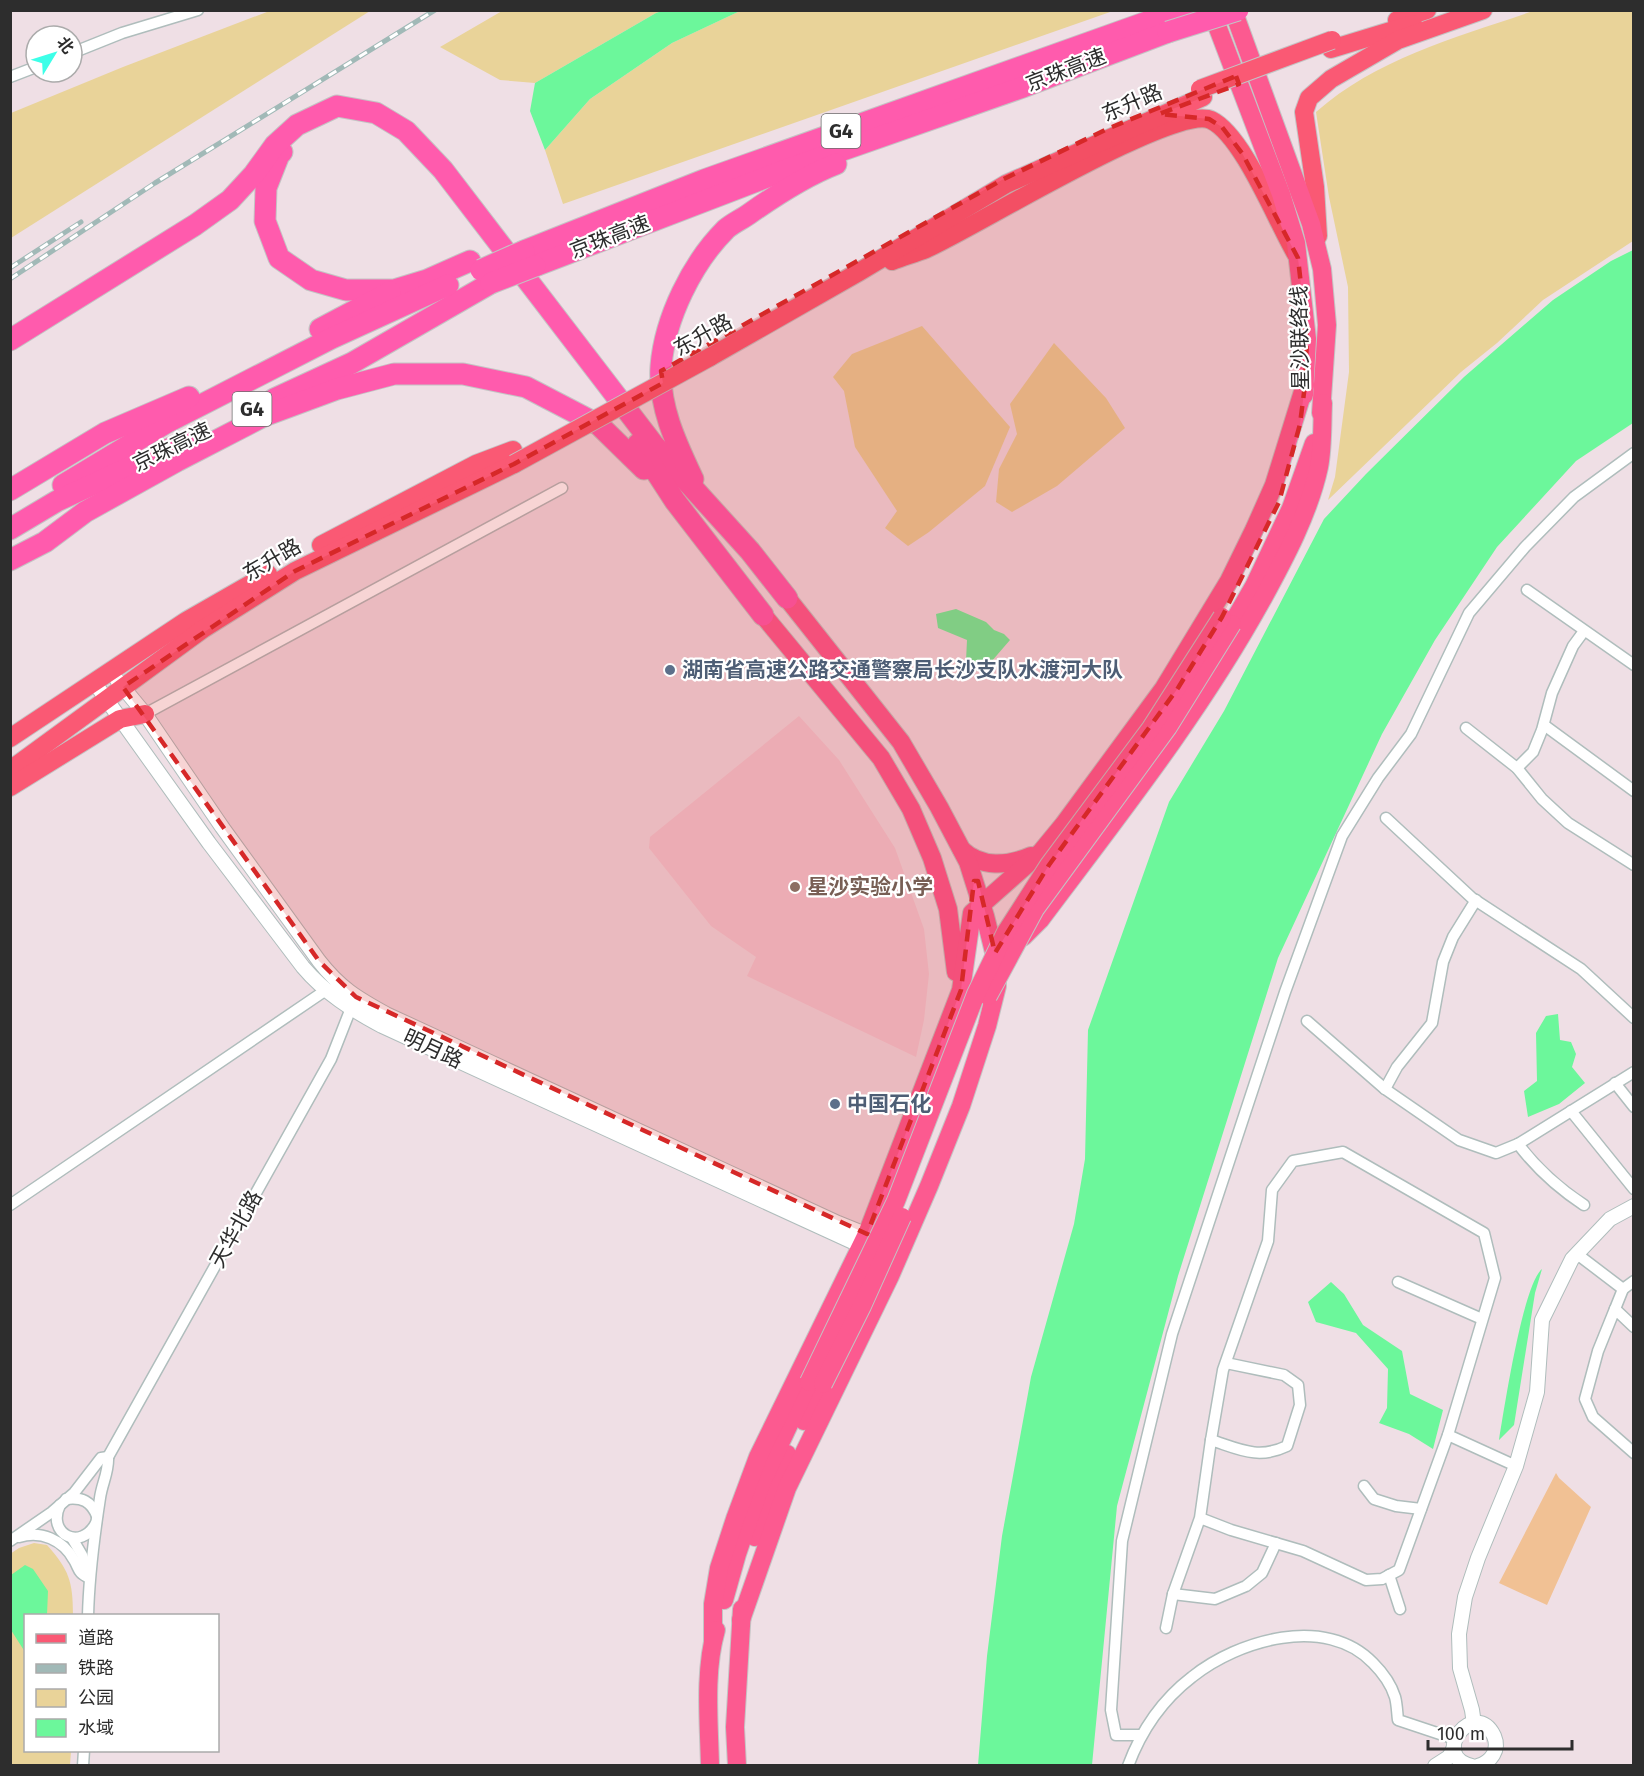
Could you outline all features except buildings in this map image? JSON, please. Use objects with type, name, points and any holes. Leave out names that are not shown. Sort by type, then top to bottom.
[{"type":"highway","name":"京珠高速","points":[[523,254],[780,172],[1023,87],[1164,25],[1184,10]]},
{"type":"highway","points":[[736,1766],[735,1727],[741,1620],[744,1590],[755,1537],[816,1383],[896,1201],[976,994],[1005,932],[1049,865],[1151,728],[1227,620],[1251,561],[1279,502],[1300,424],[1305,385],[1307,339],[1296,243],[1281,194],[1211,10]]},
{"type":"highway","name":"星沙联络线","points":[[1227,620],[1254,586],[1291,508],[1315,440],[1323,403],[1327,325],[1320,262],[1311,224],[1233,10]]},
{"type":"highway","name":"京珠高速","points":[[10,517],[166,423],[332,338],[481,271],[704,180],[1164,25],[1238,10]]},
{"type":"highway","points":[[704,502],[675,439],[664,400],[661,368],[667,333],[689,277],[727,228],[776,196],[831,165],[1023,87]]},
{"type":"highway","points":[[10,340],[148,256],[230,200],[254,174],[275,145],[297,125],[337,106],[376,113],[406,131],[443,170],[653,444],[750,551],[901,742],[928,787],[968,862],[997,964],[997,986],[987,1026],[961,1106],[899,1255],[787,1488],[741,1620]]},
{"type":"highway","points":[[394,290],[346,290],[328,285],[311,280],[279,258],[265,221],[266,188],[279,155],[301,133],[330,120],[363,121],[396,134],[423,160],[637,442],[675,501],[763,615],[881,758],[911,809],[932,858],[948,909],[957,975],[948,1021]]},
{"type":"highway","name":"京珠高速","points":[[10,529],[57,501],[352,363],[481,271]]},
{"type":"highway","points":[[10,490],[105,433],[203,391],[394,290],[427,280],[481,271]]},
{"type":"highway","points":[[10,560],[45,542],[95,507],[264,416],[338,389],[394,374],[463,374],[526,387],[599,425],[675,501]]},
{"type":"highway","points":[[710,1766],[708,1700],[713,1641],[713,1604],[719,1568],[758,1457],[864,1240],[961,990],[972,913],[1041,852],[1164,688],[1229,580],[1274,485],[1305,385]]},
{"type":"highway","points":[[10,490],[162,419],[219,396]]},
{"type":"highway","points":[[997,964],[1040,920],[1142,786],[1229,657],[1278,570],[1304,515],[1319,465],[1323,403]]},
{"type":"highway","points":[[10,555],[111,490],[178,452],[206,431]]},
{"type":"highway","points":[[961,848],[969,856],[991,864],[1023,860],[1041,852]]},
{"type":"highway","points":[[713,1641],[737,1554],[761,1484],[816,1383]]},
{"type":"main road","name":"东升路","points":[[708,352],[1002,180],[1107,129],[1427,10]]},
{"type":"main road","name":"东升路","points":[[1332,44],[1454,10]]},
{"type":"main road","points":[[1320,262],[1315,187],[1304,112],[1309,98],[1331,79],[1398,40],[1483,10]]},
{"type":"main road","name":"东升路","points":[[10,770],[203,628],[295,571],[859,272],[1006,184],[1202,93]]},
{"type":"main road","points":[[859,272],[927,249],[1047,184],[1166,126],[1196,118],[1209,119],[1222,127],[1242,153],[1298,258]]},
{"type":"main road","name":"东升路","points":[[10,738],[186,621],[293,560],[476,464],[513,457]]},
{"type":"main road","points":[[10,787],[120,719],[145,714]]},
{"type":"street","points":[[84,48],[122,33],[198,10]]},
{"type":"street","points":[[1141,1735],[1116,1735],[1111,1710],[1122,1541],[1172,1334],[1282,1002],[1342,836],[1378,778],[1411,734],[1469,613],[1525,547],[1574,497],[1634,453]]},
{"type":"street","points":[[145,714],[562,488]]},
{"type":"street","points":[[1527,590],[1634,665]]},
{"type":"street","points":[[1518,768],[1533,752],[1556,684],[1573,646],[1584,631]]},
{"type":"street","name":"明月路","points":[[111,670],[145,714],[222,827],[333,980],[343,987],[353,1003]]},
{"type":"street","name":"明月路","points":[[93,682],[296,958],[314,980],[326,990],[353,1003],[386,1014],[838,1223],[864,1240],[899,1255]]},
{"type":"street","points":[[1544,725],[1634,790]]},
{"type":"street","points":[[1466,728],[1518,768],[1542,799],[1568,823],[1634,865]]},
{"type":"street","points":[[1386,818],[1476,900],[1581,969],[1634,1018]]},
{"type":"street","points":[[1385,1089],[1397,1066],[1432,1023],[1443,962],[1454,937],[1476,900]]},
{"type":"street","points":[[10,1205],[326,990],[343,987]]},
{"type":"street","name":"天华北路","points":[[108,1457],[331,1059],[353,1003]]},
{"type":"street","points":[[1307,1021],[1385,1089],[1459,1140],[1496,1153],[1518,1144],[1634,1072]]},
{"type":"street","points":[[1616,1083],[1634,1107]]},
{"type":"street","points":[[1571,1111],[1634,1189]]},
{"type":"street","points":[[1518,1144],[1535,1166],[1584,1205]]},
{"type":"street","points":[[1166,1628],[1173,1594],[1200,1518],[1210,1440],[1226,1363],[1268,1241],[1272,1190],[1293,1161],[1342,1152],[1484,1233],[1495,1278],[1448,1435],[1399,1570],[1382,1579],[1366,1580],[1303,1551],[1231,1530],[1200,1518]]},
{"type":"street","points":[[1474,1724],[1460,1668],[1459,1634],[1465,1597],[1478,1558],[1516,1466],[1537,1392],[1542,1320],[1572,1258],[1610,1219],[1634,1206]]},
{"type":"street","points":[[1577,1254],[1623,1289]]},
{"type":"street","points":[[1634,1281],[1623,1289],[1598,1351],[1585,1399],[1593,1417],[1634,1453]]},
{"type":"street","points":[[1398,1282],[1482,1320]]},
{"type":"street","points":[[1615,1309],[1634,1327]]},
{"type":"street","points":[[1210,1440],[1254,1454],[1274,1452],[1287,1446],[1300,1405],[1298,1386],[1284,1375],[1226,1363]]},
{"type":"street","points":[[1448,1435],[1516,1466]]},
{"type":"street","points":[[12,1538],[63,1502],[87,1478],[101,1458],[108,1457],[109,1469],[101,1487],[89,1578],[88,1614]]},
{"type":"street","points":[[1364,1486],[1374,1499],[1396,1506],[1421,1509]]},
{"type":"street","points":[[63,1502],[80,1498],[87,1501],[97,1520]]},
{"type":"street","points":[[63,1502],[56,1517],[59,1529],[65,1535],[72,1538],[84,1537],[97,1520]]},
{"type":"street","points":[[41,1535],[59,1529]]},
{"type":"street","points":[[12,1538],[29,1533],[52,1539],[66,1549],[80,1574],[89,1578]]},
{"type":"street","points":[[72,1538],[89,1578]]},
{"type":"street","points":[[1173,1594],[1215,1599],[1246,1586],[1262,1573],[1276,1543]]},
{"type":"street","points":[[1389,1575],[1400,1609]]},
{"type":"street","points":[[1128,1766],[1141,1735],[1172,1695],[1192,1676],[1216,1661],[1266,1641],[1286,1636],[1308,1635],[1326,1638],[1347,1645],[1366,1656],[1384,1674],[1394,1696],[1398,1720],[1455,1744]]},
{"type":"street","points":[[1435,1766],[1449,1757],[1455,1744],[1463,1728],[1474,1724],[1487,1728],[1493,1734],[1497,1761],[1468,1765],[1458,1757],[1455,1744]]},
{"type":"highlighted area","points":[[1236,76],[1239,84],[1159,114],[1209,119],[1222,127],[1242,153],[1298,258],[1307,339],[1305,385],[1300,424],[1279,502],[1222,617],[1178,688],[1049,865],[995,953],[978,881],[974,881],[961,990],[867,1234],[356,997],[319,961],[123,687],[295,571],[514,464],[663,383],[661,371],[1002,180],[1107,129]]},
{"type":"shaded area","name":"星沙实验小学","points":[[799,716],[839,760],[895,848],[924,929],[929,974],[924,1020],[916,1057],[747,976],[756,957],[711,926],[649,848],[650,837]]},
{"type":"shaded area","points":[[1556,1473],[1591,1507],[1547,1605],[1499,1583]]},
{"type":"green space","points":[[272,10],[370,11],[11,238],[11,113]]},
{"type":"green space","points":[[502,11],[665,11],[656,13],[535,83],[500,80],[440,47]]},
{"type":"green space","points":[[740,11],[1113,11],[563,204],[545,150],[590,99],[672,43]]},
{"type":"green space","points":[[1533,11],[1633,11],[1633,241],[1543,300],[1497,343],[1461,372],[1328,500],[1335,477],[1349,372],[1348,287],[1329,197],[1316,112],[1340,93],[1392,63],[1447,40]]},
{"type":"green space","points":[[922,326],[1010,427],[985,486],[929,532],[908,546],[885,528],[897,511],[855,447],[844,391],[833,377],[852,354]]},
{"type":"green space","points":[[1054,343],[1106,398],[1125,428],[1057,486],[1012,512],[996,502],[999,469],[1017,434],[1010,404]]},
{"type":"green space","points":[[34,1543],[47,1545],[65,1569],[71,1585],[73,1614],[24,1614],[24,1752],[71,1752],[70,1765],[11,1765],[10,1554]]},
{"type":"water","points":[[665,10],[740,11],[672,43],[590,99],[545,150],[530,111],[535,83]]},
{"type":"water","points":[[1633,250],[1633,423],[1576,461],[1497,547],[1435,640],[1382,734],[1278,958],[1178,1276],[1117,1506],[1092,1765],[978,1765],[987,1656],[1002,1536],[1031,1377],[1074,1224],[1085,1159],[1088,1030],[1169,802],[1224,711],[1324,519],[1464,377],[1553,300],[1611,261]]},
{"type":"water","points":[[956,609],[986,622],[1010,640],[991,662],[976,671],[966,661],[967,640],[938,628],[936,614]]},
{"type":"water","points":[[1558,1014],[1560,1040],[1571,1042],[1576,1054],[1572,1067],[1585,1083],[1559,1104],[1528,1117],[1524,1091],[1537,1081],[1536,1033],[1546,1016]]},
{"type":"water","points":[[1542,1269],[1535,1293],[1514,1425],[1499,1440],[1521,1322],[1535,1279]]},
{"type":"water","points":[[1331,1282],[1344,1294],[1363,1325],[1402,1351],[1410,1394],[1443,1410],[1433,1449],[1409,1434],[1379,1423],[1387,1408],[1388,1369],[1356,1333],[1316,1322],[1308,1302]]},
{"type":"water","points":[[25,1565],[33,1569],[48,1591],[47,1614],[24,1614],[24,1650],[11,1630],[11,1575]]},
{"type":"railway","points":[[10,279],[155,183],[435,10]]},
{"type":"railway","points":[[10,268],[81,222]]},
{"type":"place","name":"湖南省高速公路交通警察局长沙支队水渡河大队","points":[[670,670]]},
{"type":"place","name":"星沙实验小学","points":[[795,887]]},
{"type":"place","name":"中国石化","points":[[835,1104]]}]
